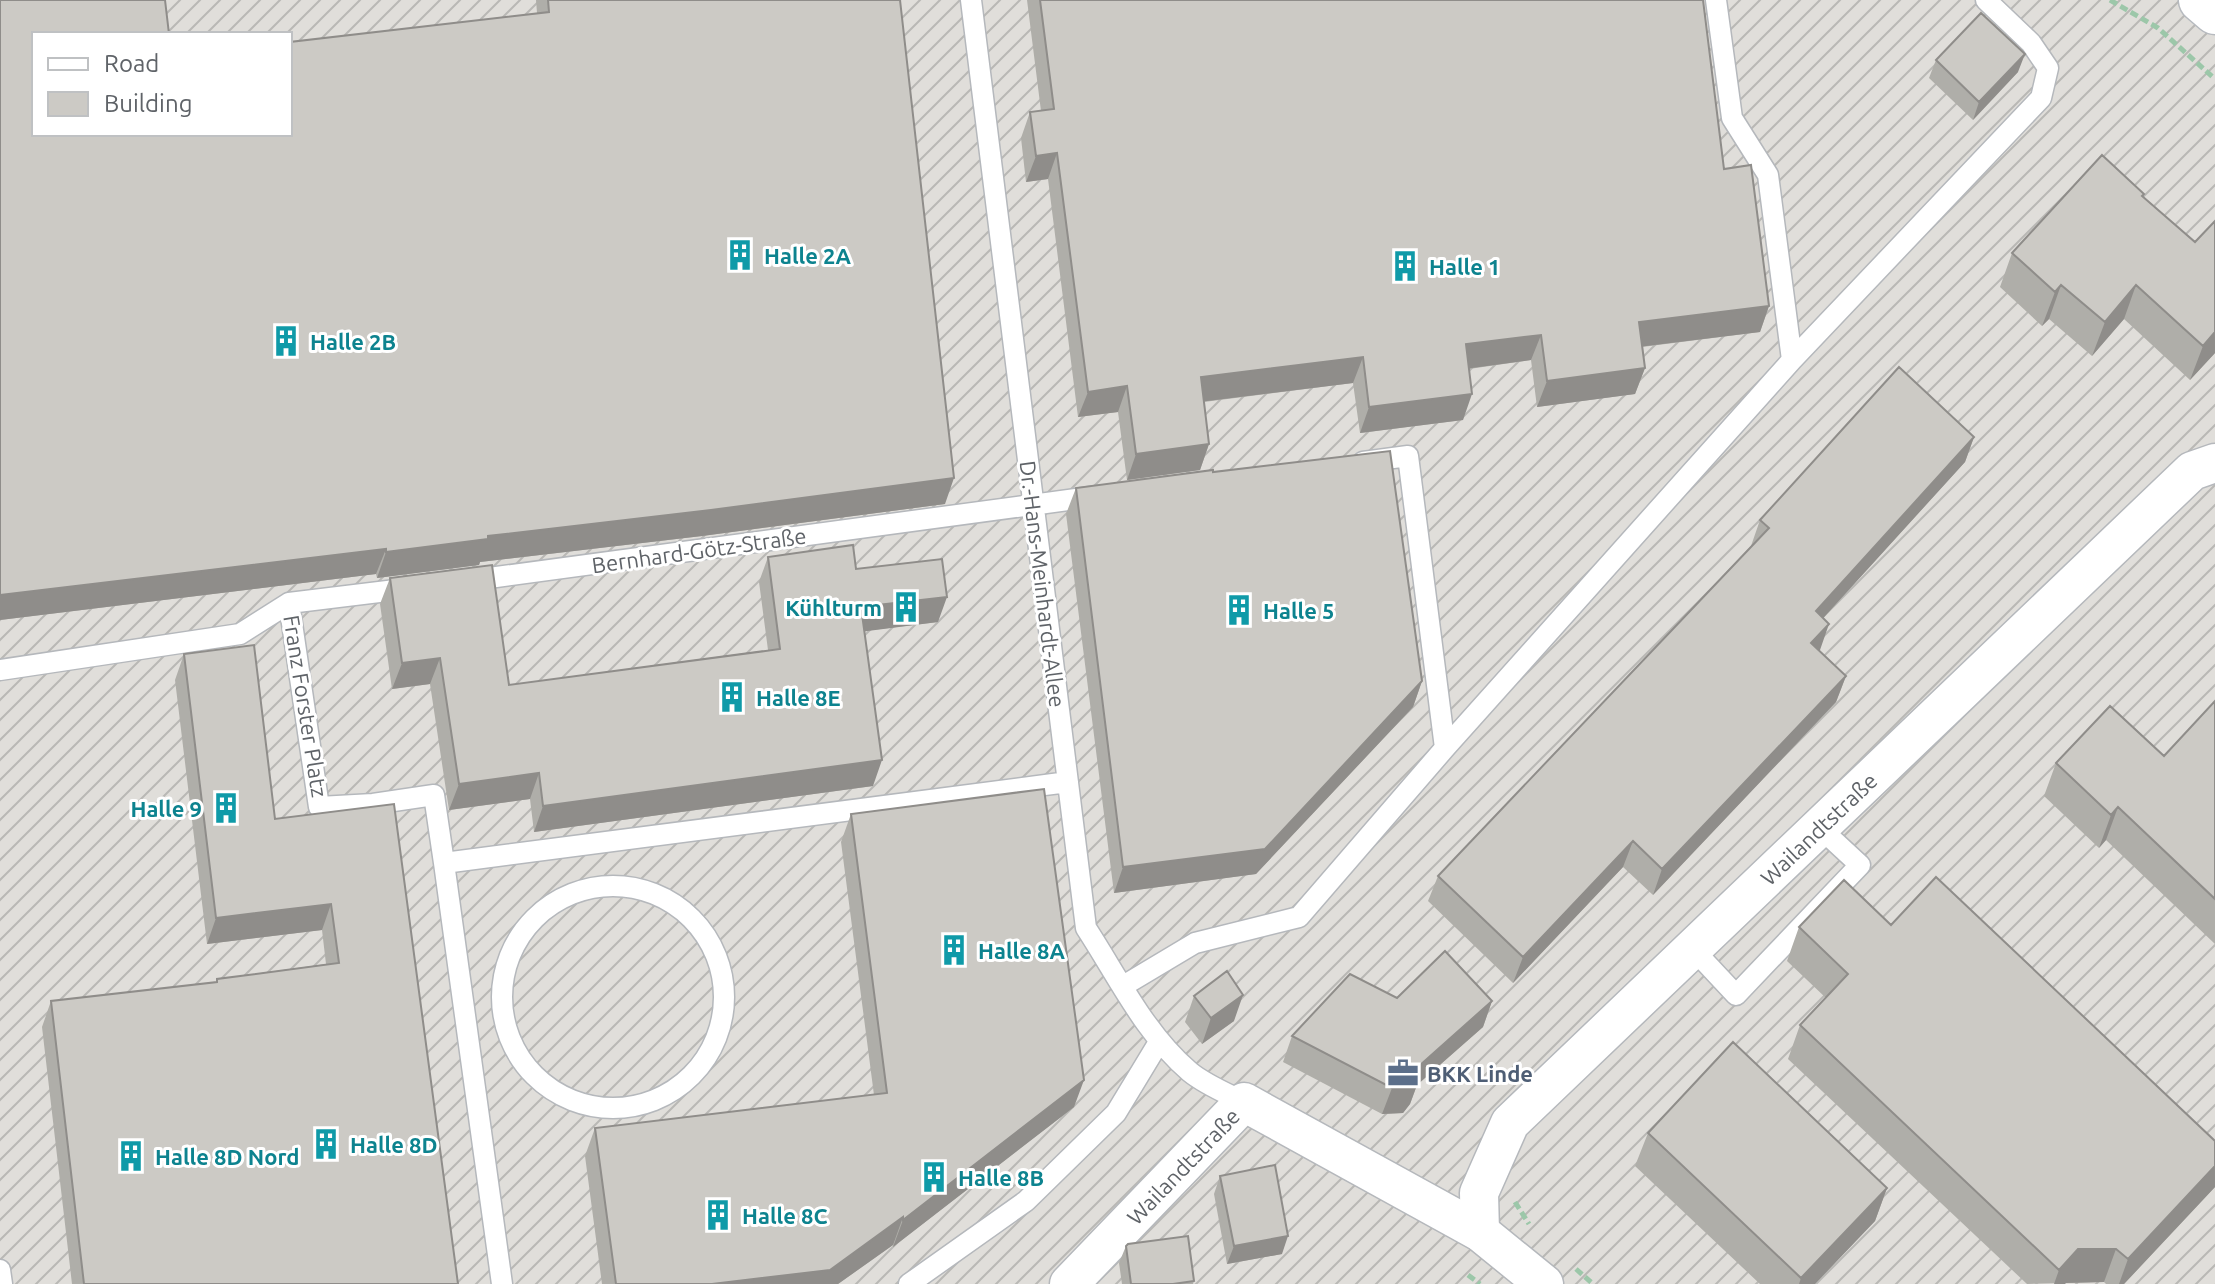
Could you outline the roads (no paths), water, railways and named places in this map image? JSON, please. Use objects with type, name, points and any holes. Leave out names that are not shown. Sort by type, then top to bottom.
[{"type":"main road","points":[[2201,0],[2215,12]]},
{"type":"street","name":"Wailandtstraße","points":[[1480,1232],[1479,1193],[1510,1123],[2192,471],[2215,463]]},
{"type":"street","name":"Wailandtstraße","points":[[1069,1284],[1244,1102],[1558,1275]]},
{"type":"lane","name":"Dr.-Hans-Meinhardt-Allee","points":[[971,0],[1086,928],[1159,1042],[1192,1073],[1244,1102]]},
{"type":"lane","points":[[1716,0],[1732,118],[1768,175],[1792,360]]},
{"type":"lane","points":[[1123,986],[1195,943],[1299,917],[1445,748],[1792,360],[2041,98],[2048,68],[2031,43],[1986,0]]},
{"type":"lane","points":[[1345,464],[1408,456],[1445,748]]},
{"type":"lane","name":"Bernhard-Götz-Straße","points":[[0,670],[240,634],[289,603],[1111,495]]},
{"type":"lane","name":"Franz Forster Platz","points":[[289,603],[319,807],[373,804],[434,795],[444,863]]},
{"type":"lane","points":[[502,1284],[444,863],[1068,782]]},
{"type":"lane","points":[[1692,948],[1736,995],[1860,865],[1819,827]]},
{"type":"lane","points":[[602,883],[660,893],[706,932],[728,997],[706,1065],[648,1107],[574,1105],[523,1068],[500,1016],[506,957],[544,906],[602,883]]},
{"type":"lane","points":[[909,1284],[1026,1201],[1116,1113],[1159,1042]]},
{"type":"lane","points":[[0,1270],[2,1284]]},
{"type":"place","name":"Halle 2A","points":[[740,255]]},
{"type":"place","name":"Halle 1","points":[[1405,266]]},
{"type":"place","name":"Halle 2B","points":[[286,341]]},
{"type":"place","name":"Kühlturm","points":[[906,607]]},
{"type":"place","name":"Halle 5","points":[[1239,610]]},
{"type":"place","name":"Halle 8E","points":[[732,697]]},
{"type":"place","name":"Halle 9","points":[[226,808]]},
{"type":"place","name":"Halle 8A","points":[[954,950]]},
{"type":"place","name":"BKK Linde","points":[[1403,1073]]},
{"type":"place","name":"Halle 8D","points":[[326,1144]]},
{"type":"place","name":"Halle 8D Nord","points":[[131,1156]]},
{"type":"place","name":"Halle 8B","points":[[934,1177]]},
{"type":"place","name":"Halle 8C","points":[[718,1215]]}]
